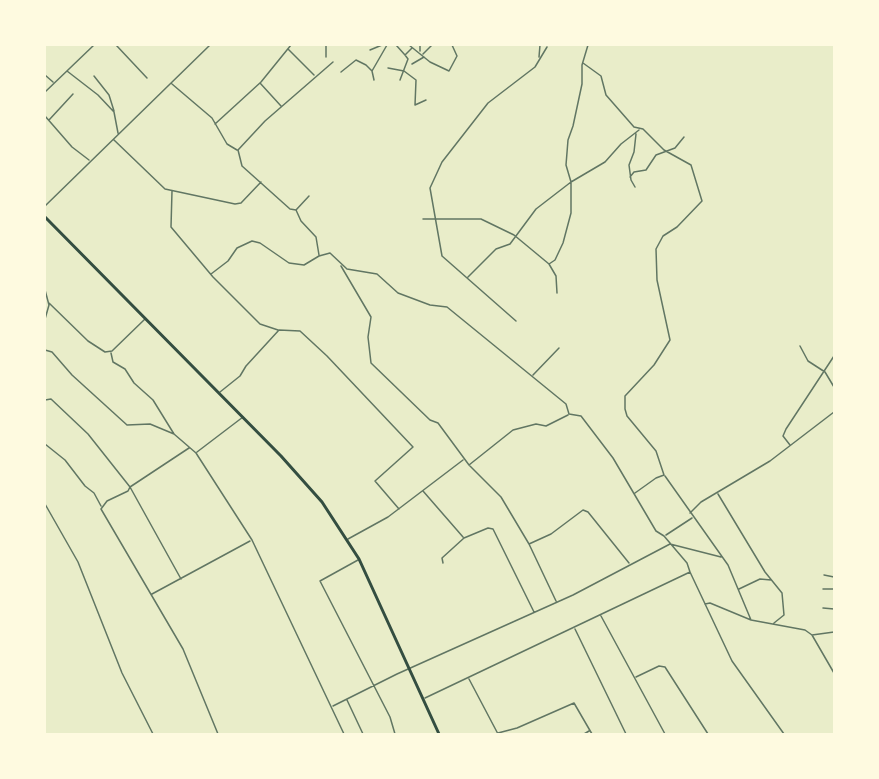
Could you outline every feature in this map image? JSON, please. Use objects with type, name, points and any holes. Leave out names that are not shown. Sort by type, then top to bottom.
[{"type":"highway","points":[[46,219],[220,392],[317,496],[348,539],[359,559],[439,734]]},
{"type":"street","points":[[116,45],[147,78]]},
{"type":"street","points":[[45,206],[210,45]]},
{"type":"street","points":[[215,124],[260,82],[291,45]]},
{"type":"street","points":[[326,45],[326,57]]},
{"type":"street","points":[[370,45],[370,51],[382,45]]},
{"type":"street","points":[[372,71],[387,45]]},
{"type":"street","points":[[396,45],[408,59],[400,80]]},
{"type":"street","points":[[409,45],[420,51]]},
{"type":"street","points":[[420,45],[423,56],[449,70],[457,56],[452,45]]},
{"type":"street","points":[[412,64],[432,45]]},
{"type":"street","points":[[539,58],[540,45]]},
{"type":"street","points":[[549,264],[555,260],[563,243],[571,213],[571,182],[566,165],[568,140],[582,84],[583,63],[588,45]]},
{"type":"street","points":[[45,92],[91,46]]},
{"type":"street","points":[[405,55],[412,47]]},
{"type":"street","points":[[516,321],[442,256],[430,188],[436,170],[488,103],[535,67],[547,47]]},
{"type":"street","points":[[287,49],[315,76]]},
{"type":"street","points":[[341,72],[356,60],[366,64],[372,71],[374,80]]},
{"type":"street","points":[[238,150],[281,106],[333,62]]},
{"type":"street","points":[[583,63],[600,76],[606,95],[633,127],[643,129],[654,136],[667,151],[691,165],[702,201],[677,227],[663,237],[656,249],[657,280],[670,340],[654,365],[625,396],[625,402],[627,416],[656,451],[664,475],[676,488],[680,500],[692,518],[731,570],[751,620]]},
{"type":"street","points":[[388,68],[404,71],[416,81],[416,105],[426,100]]},
{"type":"street","points":[[67,71],[98,95],[114,112]]},
{"type":"street","points":[[45,75],[54,83]]},
{"type":"street","points":[[94,76],[109,95],[118,134]]},
{"type":"street","points":[[260,82],[281,106]]},
{"type":"street","points":[[172,84],[215,124],[227,144],[238,150],[242,166],[262,181],[290,208],[296,210],[301,221],[316,237],[319,256]]},
{"type":"street","points":[[49,121],[73,94]]},
{"type":"street","points":[[45,116],[72,147],[89,161]]},
{"type":"street","points":[[468,277],[496,249],[510,244],[536,208],[571,182],[605,162],[621,144],[640,130]]},
{"type":"street","points":[[635,187],[630,177],[629,165],[634,152],[636,133]]},
{"type":"street","points":[[630,177],[634,172],[649,168],[656,155],[675,148],[684,136]]},
{"type":"street","points":[[113,139],[158,184],[172,191],[241,203],[262,181]]},
{"type":"street","points":[[172,191],[171,227],[211,274],[260,324],[279,330],[300,331],[335,364],[413,447],[375,481],[399,509]]},
{"type":"street","points":[[296,210],[309,196]]},
{"type":"street","points":[[423,219],[481,219],[514,236],[549,264],[556,276],[557,293]]},
{"type":"street","points":[[211,274],[228,261],[237,248],[252,241],[260,243],[289,263],[304,265],[319,256],[330,253],[346,269],[376,274],[398,293],[430,305],[447,306],[566,404],[569,414]]},
{"type":"street","points":[[340,264],[371,317],[368,337],[371,363],[430,420],[438,423],[464,460],[501,497],[529,544],[557,602]]},
{"type":"street","points":[[45,290],[49,303],[97,348],[105,352],[111,351],[146,318]]},
{"type":"street","points":[[45,319],[49,303]]},
{"type":"street","points":[[220,392],[240,376],[246,366],[279,330]]},
{"type":"street","points":[[800,345],[808,361],[825,372],[834,387]]},
{"type":"street","points":[[532,376],[559,348]]},
{"type":"street","points":[[45,350],[52,352],[72,375],[128,425],[150,424],[174,434]]},
{"type":"street","points":[[111,351],[113,362],[125,369],[134,383],[153,400],[174,434],[196,453],[252,540],[344,734]]},
{"type":"street","points":[[790,445],[783,436],[786,429],[795,414],[808,400],[818,377],[825,372],[834,356]]},
{"type":"street","points":[[45,400],[51,399],[88,434],[130,488],[181,579]]},
{"type":"street","points":[[690,513],[701,502],[770,461],[834,412]]},
{"type":"street","points":[[469,465],[513,430],[536,424],[546,426],[569,414],[580,416],[635,493],[656,531],[664,536],[687,563],[732,661],[784,734]]},
{"type":"street","points":[[196,453],[243,417]]},
{"type":"street","points":[[45,444],[65,460],[85,486],[94,493],[104,515],[183,649],[218,734]]},
{"type":"street","points":[[101,506],[190,448]]},
{"type":"street","points":[[348,539],[399,509],[464,460]]},
{"type":"street","points":[[635,493],[664,475]]},
{"type":"street","points":[[423,490],[464,538]]},
{"type":"street","points":[[718,493],[771,580],[782,593],[785,605],[784,615],[772,624]]},
{"type":"street","points":[[45,504],[78,562],[122,673],[153,734]]},
{"type":"street","points":[[529,544],[551,534],[583,510],[588,512],[629,564]]},
{"type":"street","points":[[664,536],[692,518]]},
{"type":"street","points":[[443,563],[442,558],[464,538],[488,528],[496,532],[534,612]]},
{"type":"street","points":[[151,595],[252,540]]},
{"type":"street","points":[[332,706],[557,602],[670,544],[721,557]]},
{"type":"street","points":[[359,559],[320,580],[372,686],[390,717],[395,734]]},
{"type":"street","points":[[423,699],[690,572]]},
{"type":"street","points":[[824,575],[834,577]]},
{"type":"street","points":[[738,589],[760,579],[771,580]]},
{"type":"street","points":[[823,589],[834,589]]},
{"type":"street","points":[[704,604],[710,603],[751,620],[800,628],[812,635],[833,671]]},
{"type":"street","points":[[823,608],[834,609]]},
{"type":"street","points":[[601,615],[665,734]]},
{"type":"street","points":[[574,629],[626,734]]},
{"type":"street","points":[[812,635],[834,632]]},
{"type":"street","points":[[635,678],[659,666],[665,667],[708,734]]},
{"type":"street","points":[[468,678],[498,733],[517,728],[574,703],[592,734]]},
{"type":"street","points":[[346,699],[363,734]]},
{"type":"street","points":[[584,734],[590,730]]}]
